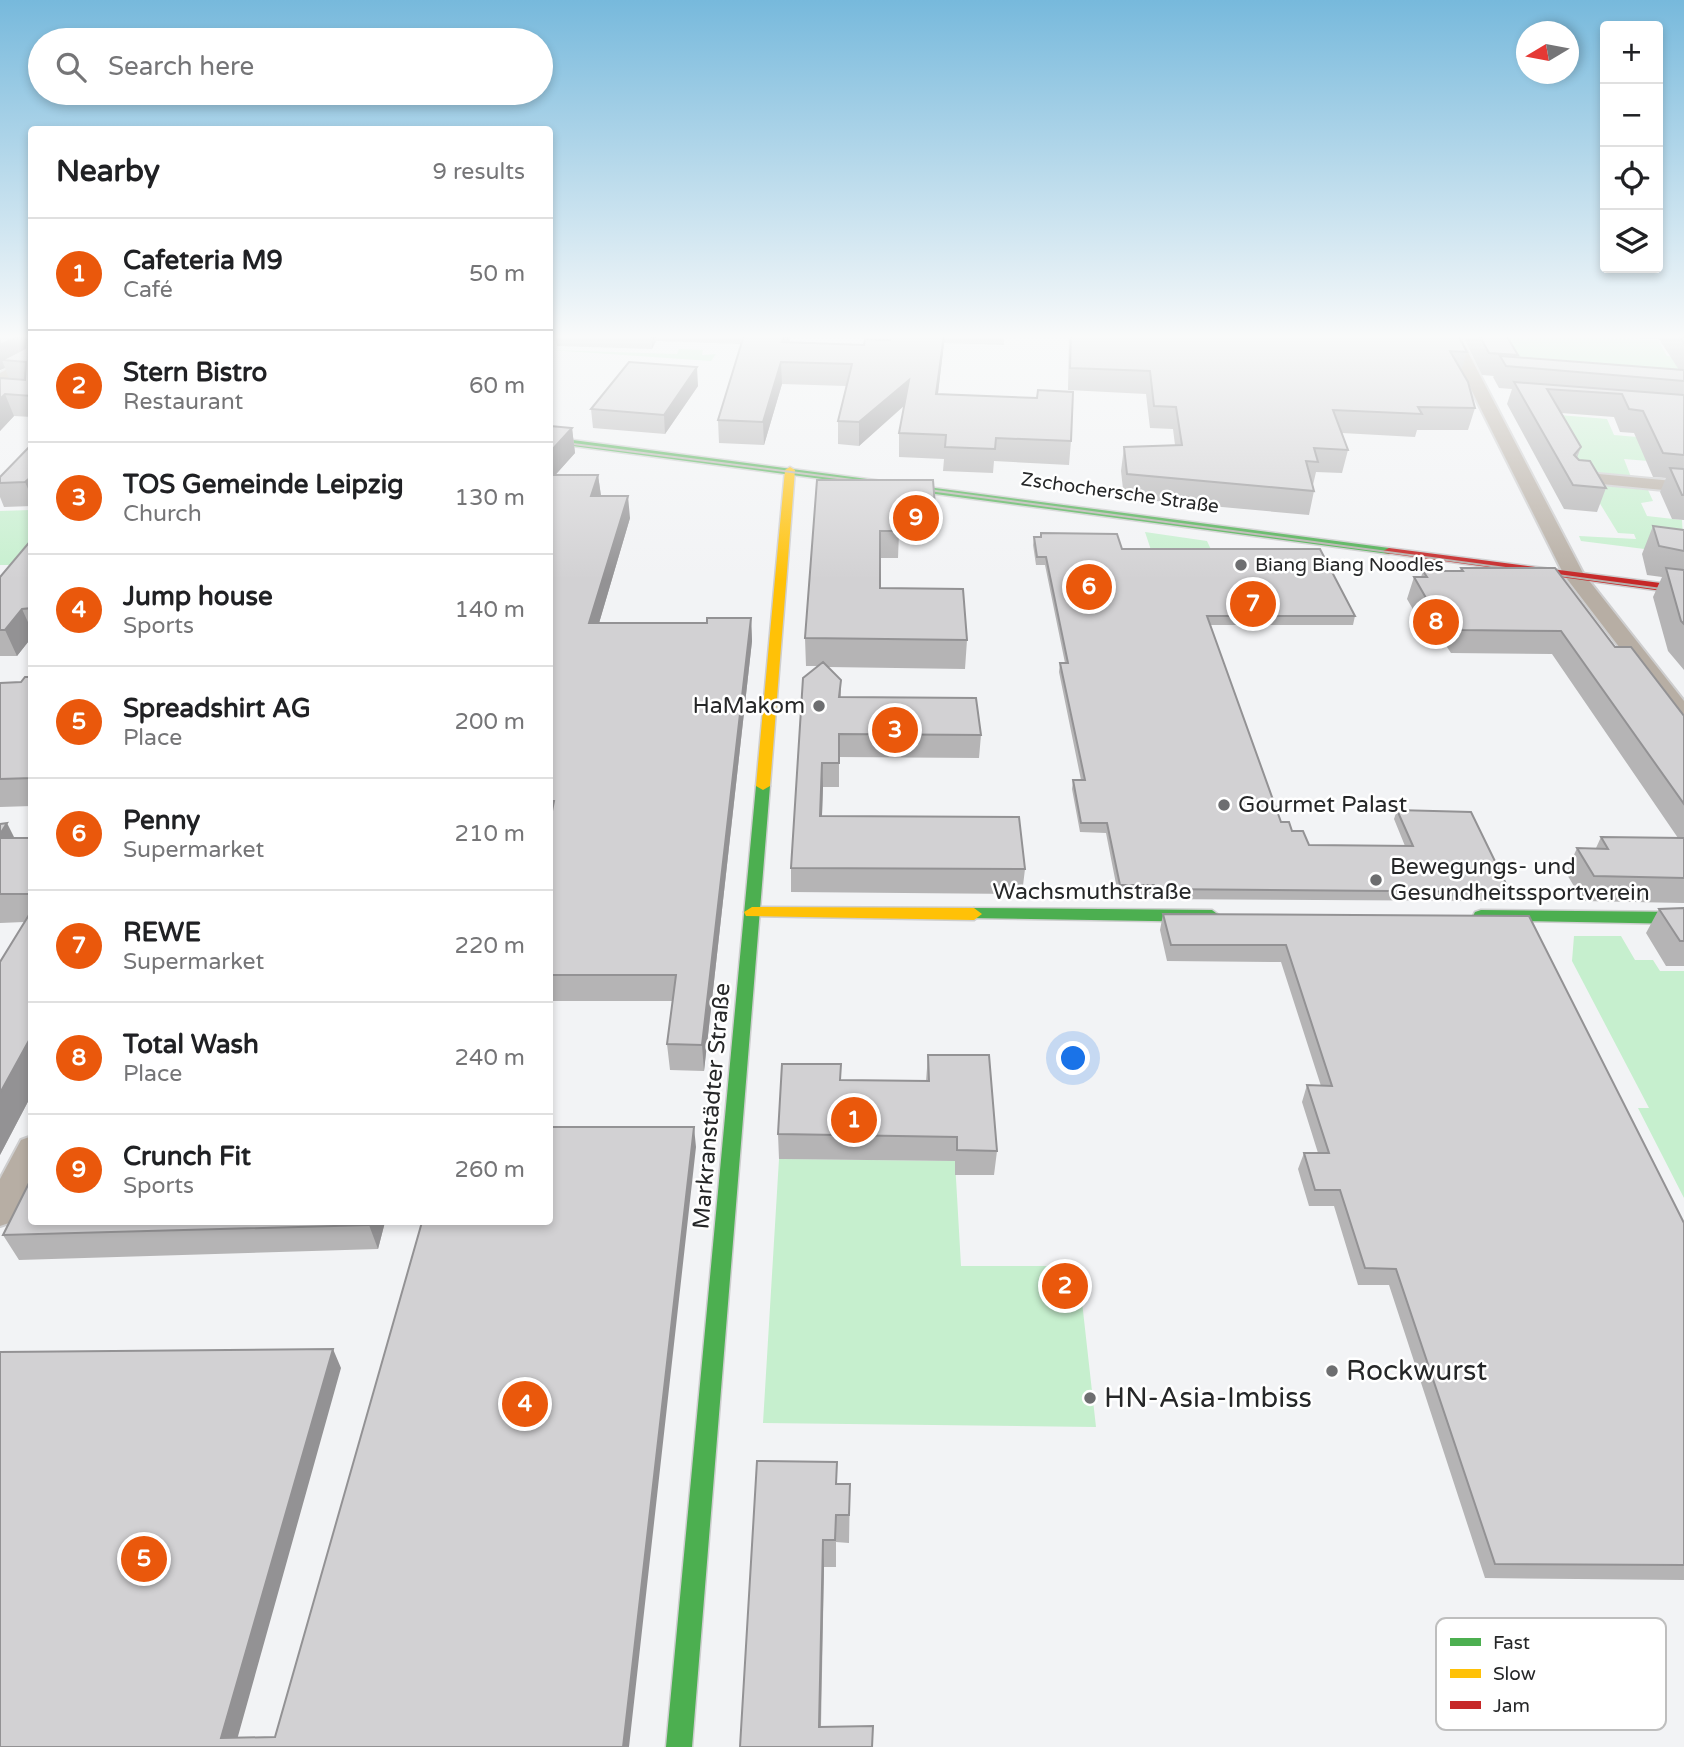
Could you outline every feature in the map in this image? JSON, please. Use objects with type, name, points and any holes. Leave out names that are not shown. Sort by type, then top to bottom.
[{"type":"street","points":[[1493,417],[1574,575],[1684,716]]},
{"type":"street","name":"Zschochersche Straße","points":[[553,440],[1684,590]]},
{"type":"street","name":"Markranstädter Straße","points":[[679,1747],[790,470]]},
{"type":"street","points":[[1524,473],[1546,475]]},
{"type":"street","points":[[1577,477],[1684,487]]},
{"type":"street","name":"Wachsmuthstraße","points":[[751,912],[1226,916]]},
{"type":"street","points":[[1460,916],[1684,918]]},
{"type":"street","points":[[0,1212],[28,1157]]},
{"type":"green space","points":[[1549,417],[1607,419],[1614,435],[1684,441],[1684,464],[1624,459],[1631,477],[1582,472]]},
{"type":"green space","points":[[1588,484],[1648,490],[1653,501],[1641,503],[1647,516],[1682,520],[1684,554],[1581,541],[1579,536],[1636,539],[1634,534],[1618,533]]},
{"type":"green space","points":[[28,510],[28,553],[19,565],[0,565],[0,511]]},
{"type":"green space","points":[[1145,532],[1207,541],[1214,556],[1153,556]]},
{"type":"green space","points":[[1574,936],[1621,936],[1635,960],[1653,960],[1660,971],[1684,971],[1684,1198],[1638,1108],[1649,1108],[1572,961]]},
{"type":"green space","points":[[779,1159],[955,1161],[961,1266],[1078,1266],[1096,1427],[763,1423]]},
{"type":"building","points":[[719,417],[765,417],[763,422],[718,420]]},
{"type":"building","points":[[839,417],[866,417],[859,422],[838,421]]},
{"type":"building","points":[[902,417],[1072,417],[1071,441],[996,438],[995,449],[945,447],[946,435],[899,433]]},
{"type":"building","points":[[1178,417],[1335,417],[1348,450],[1314,448],[1318,462],[1306,461],[1314,491],[1127,474],[1124,447],[1182,445]]},
{"type":"building","points":[[1534,417],[1563,417],[1581,447],[1574,455],[1579,460],[1590,461],[1606,488],[1573,485]]},
{"type":"building","points":[[1646,417],[1684,417],[1684,455],[1663,453]]},
{"type":"building","points":[[553,426],[572,428],[553,449]]},
{"type":"building","points":[[28,448],[28,479],[25,482],[0,483],[0,477]]},
{"type":"building","points":[[1670,468],[1684,469],[1684,495],[1682,495]]},
{"type":"building","points":[[553,475],[598,475],[591,496],[628,496],[589,623],[707,623],[707,618],[751,618],[702,1045],[667,1044],[676,975],[553,975]]},
{"type":"building","points":[[817,480],[933,480],[935,506],[898,506],[899,531],[880,531],[880,588],[963,589],[967,640],[805,638]]},
{"type":"building","points":[[1653,526],[1684,530],[1684,551],[1659,546]]},
{"type":"building","points":[[1041,533],[1117,534],[1122,549],[1320,549],[1355,616],[1207,616],[1281,822],[1289,822],[1292,831],[1303,831],[1309,845],[1413,846],[1397,810],[1471,812],[1510,892],[1155,889],[1154,885],[1120,885],[1107,823],[1081,823],[1073,780],[1085,780],[1060,663],[1068,663],[1046,557],[1037,557],[1034,537],[1041,537]]},
{"type":"building","points":[[28,544],[28,608],[22,609],[5,630],[0,630],[0,577]]},
{"type":"building","points":[[1461,568],[1555,568],[1615,647],[1631,647],[1684,716],[1684,804],[1561,631],[1459,630],[1455,624],[1441,624],[1414,577],[1427,577],[1423,571],[1463,571]]},
{"type":"building","points":[[1666,568],[1684,570],[1684,624],[1681,621]]},
{"type":"building","points":[[823,662],[841,680],[839,697],[976,698],[981,735],[839,734],[839,763],[822,763],[820,816],[1019,817],[1025,869],[791,868],[803,678]]},
{"type":"building","points":[[28,677],[28,778],[0,779],[0,683],[21,682]]},
{"type":"building","points":[[7,823],[0,834],[0,824]]},
{"type":"building","points":[[1601,837],[1684,838],[1684,878],[1594,876],[1577,848],[1608,849]]},
{"type":"building","points":[[0,838],[28,838],[28,894],[0,894]]},
{"type":"building","points":[[1684,908],[1684,941],[1680,941],[1659,909]]},
{"type":"building","points":[[1163,914],[1529,916],[1684,1223],[1684,1565],[1495,1564],[1396,1269],[1365,1268],[1340,1190],[1315,1190],[1304,1153],[1329,1153],[1307,1085],[1332,1086],[1286,945],[1171,945]]},
{"type":"building","points":[[28,916],[28,1042],[0,1093],[0,962]]},
{"type":"building","points":[[928,1055],[989,1055],[997,1151],[957,1150],[957,1137],[778,1134],[782,1064],[841,1064],[840,1080],[929,1081]]},
{"type":"building","points":[[553,1127],[694,1127],[623,1747],[0,1747],[0,1352],[333,1349],[221,1738],[275,1737],[421,1225],[553,1225]]},
{"type":"building","points":[[28,1185],[28,1225],[369,1225],[3,1235]]},
{"type":"building","points":[[757,1461],[837,1462],[836,1484],[850,1484],[849,1515],[836,1515],[835,1540],[823,1540],[819,1727],[873,1726],[872,1747],[740,1747]]},
{"type":"tram line","points":[[553,441],[876,483]]},
{"type":"tram line","points":[[914,488],[1684,592]]},
{"type":"traffic: fast","points":[[553,440],[1389,551]]},
{"type":"traffic: fast","points":[[679,1747],[763,786]]},
{"type":"traffic: fast","points":[[974,914],[1212,916]]},
{"type":"traffic: fast","points":[[1481,916],[1684,918]]},
{"type":"traffic: slow","points":[[763,786],[790,470]]},
{"type":"traffic: slow","points":[[752,912],[974,914]]},
{"type":"traffic: jam","points":[[1389,551],[1684,590]]},
{"type":"place","name":"Crunch Fit","points":[[916,518]]},
{"type":"place","name":"Biang Biang Noodles","points":[[1241,565]]},
{"type":"place","name":"Penny","points":[[1089,587]]},
{"type":"place","name":"REWE","points":[[1253,604]]},
{"type":"place","name":"Total Wash","points":[[1436,622]]},
{"type":"place","name":"HaMakom","points":[[819,706]]},
{"type":"place","name":"TOS Gemeinde Leipzig","points":[[895,730]]},
{"type":"place","name":"Gourmet Palast","points":[[1224,805]]},
{"type":"place","name":"Bewegungs- und Gesundheitssportverein","points":[[1376,880]]},
{"type":"place","name":"Cafeteria M9","points":[[854,1120]]},
{"type":"place","name":"Stern Bistro","points":[[1065,1286]]},
{"type":"place","name":"Rockwurst","points":[[1332,1371]]},
{"type":"place","name":"HN-Asia-Imbiss","points":[[1090,1398]]},
{"type":"place","name":"Jump house","points":[[525,1404]]},
{"type":"place","name":"Spreadshirt AG","points":[[144,1559]]}]
